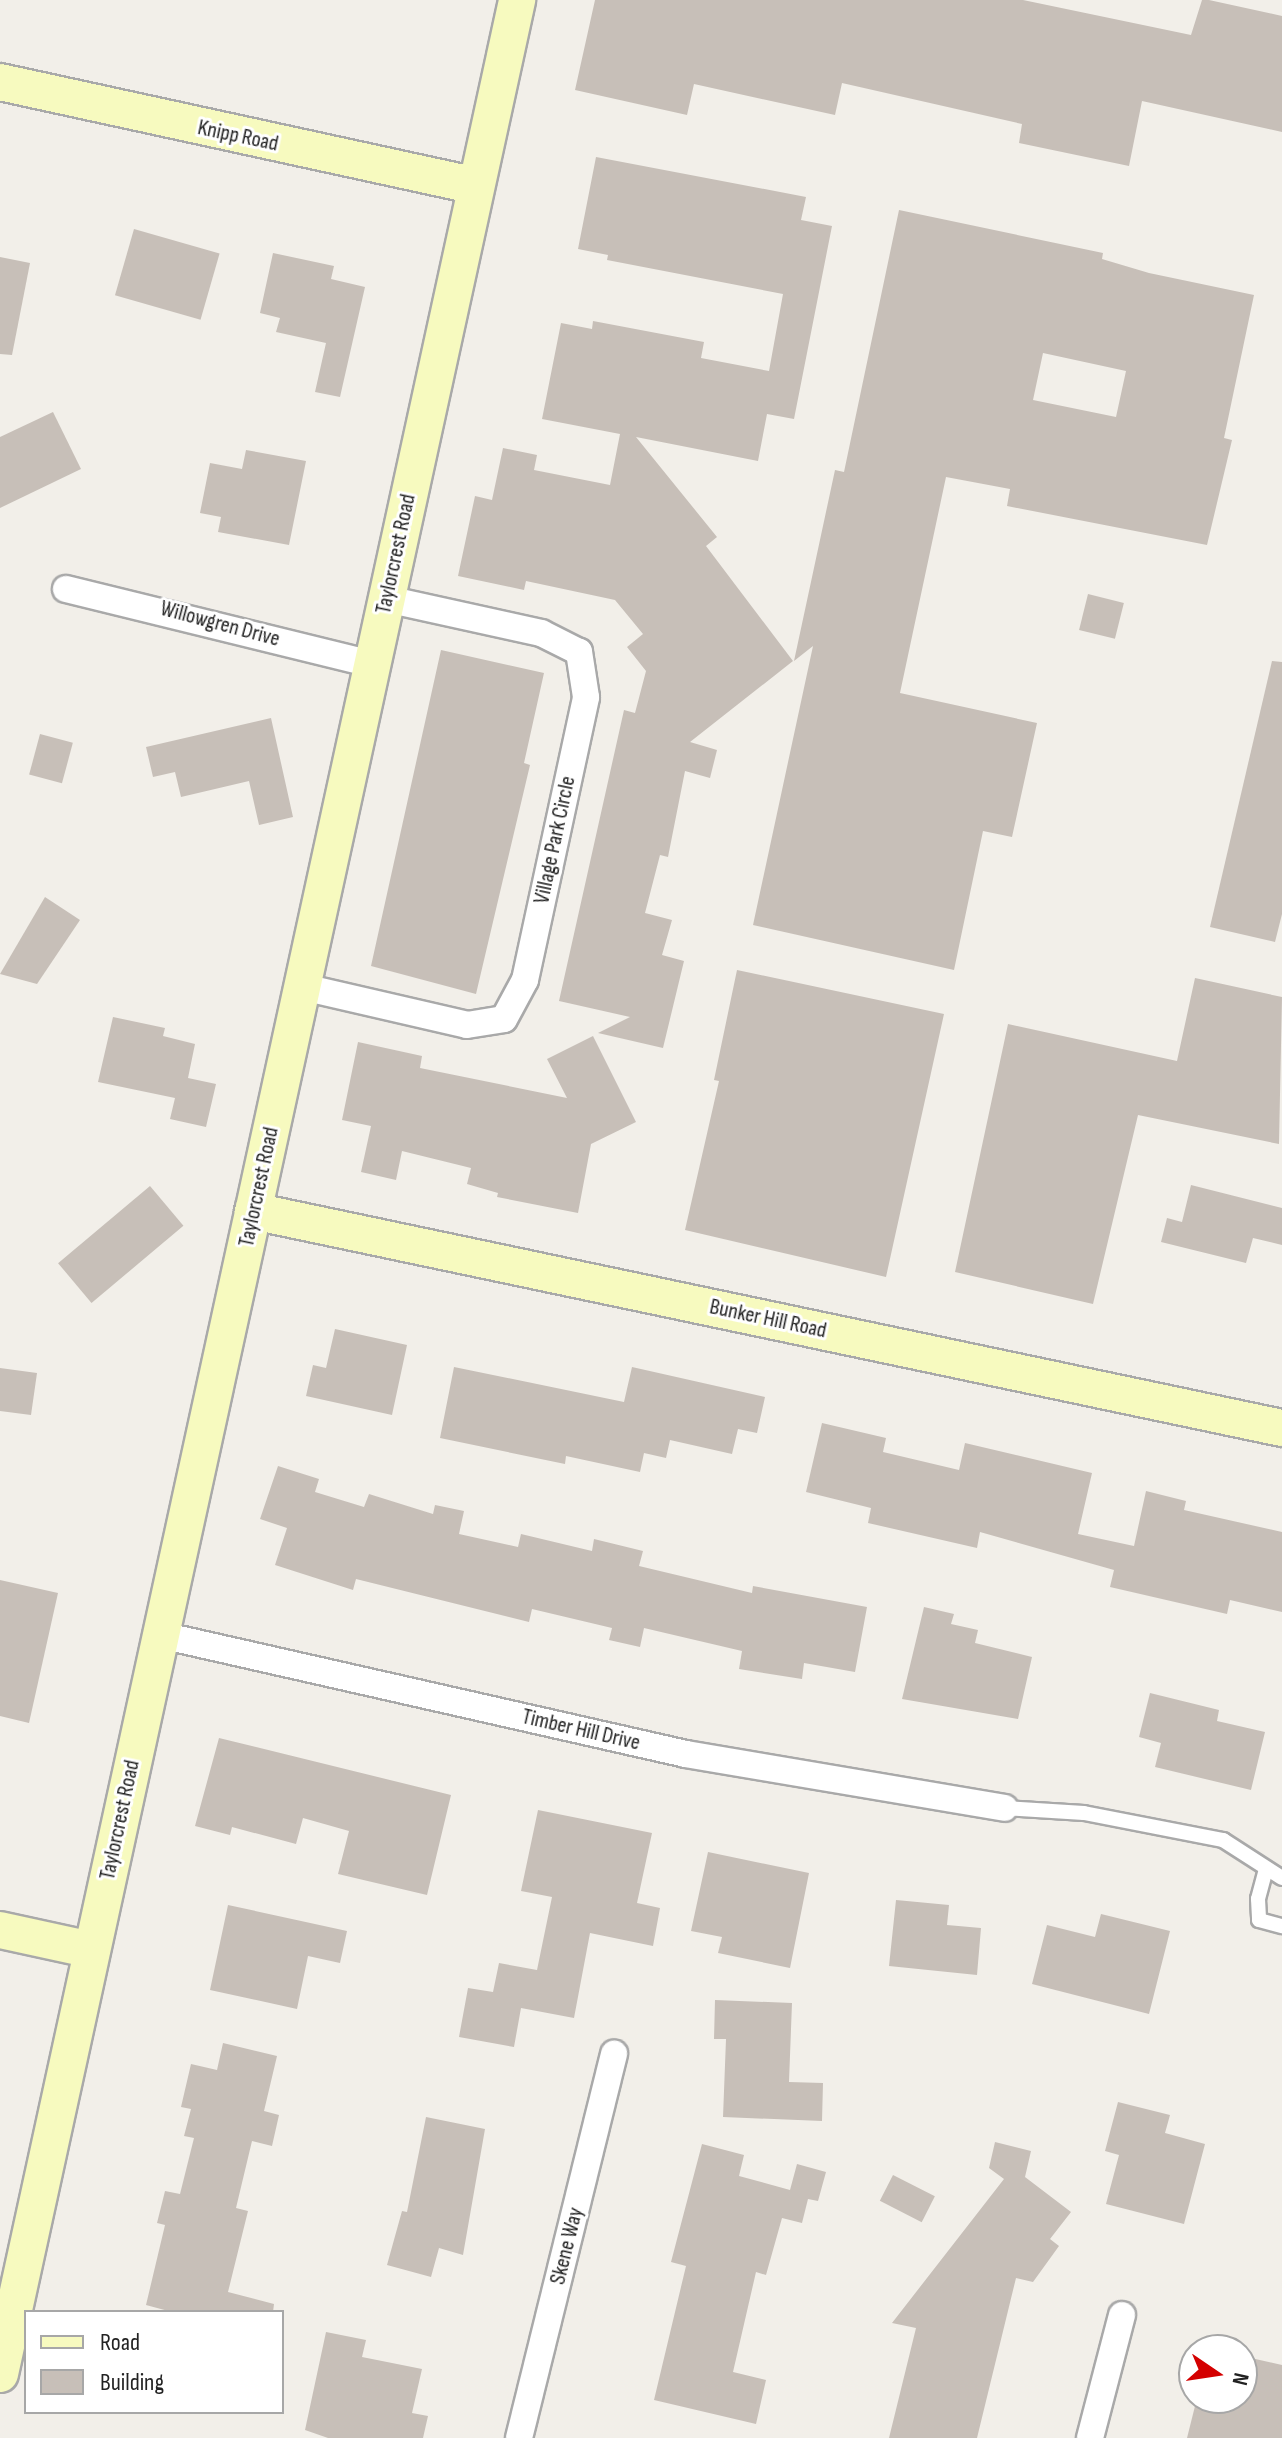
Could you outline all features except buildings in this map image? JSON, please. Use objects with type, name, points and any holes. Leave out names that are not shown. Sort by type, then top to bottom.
[{"type":"street","name":"Taylorcrest Road","points":[[0,2374],[517,0]]},
{"type":"street","name":"Knipp Road","points":[[0,82],[476,186]]},
{"type":"street","name":"Willowgren Drive","points":[[66,589],[372,664]]},
{"type":"street","name":"Village Park Circle","points":[[303,987],[467,1025],[504,1019],[525,980],[586,697],[579,652],[541,633],[386,599]]},
{"type":"street","name":"Bunker Hill Road","points":[[253,1211],[1282,1428]]},
{"type":"street","name":"Timber Hill Drive","points":[[161,1635],[686,1754],[1004,1808]]},
{"type":"street","points":[[0,1930],[92,1950]]},
{"type":"street","name":"Skene Way","points":[[519,2438],[614,2054]]},
{"type":"street","points":[[1090,2438],[1122,2315]]},
{"type":"lane","points":[[1004,1808],[1084,1813],[1223,1840],[1282,1878]]},
{"type":"lane","points":[[1266,1869],[1258,1899],[1259,1920],[1282,1926]]}]
